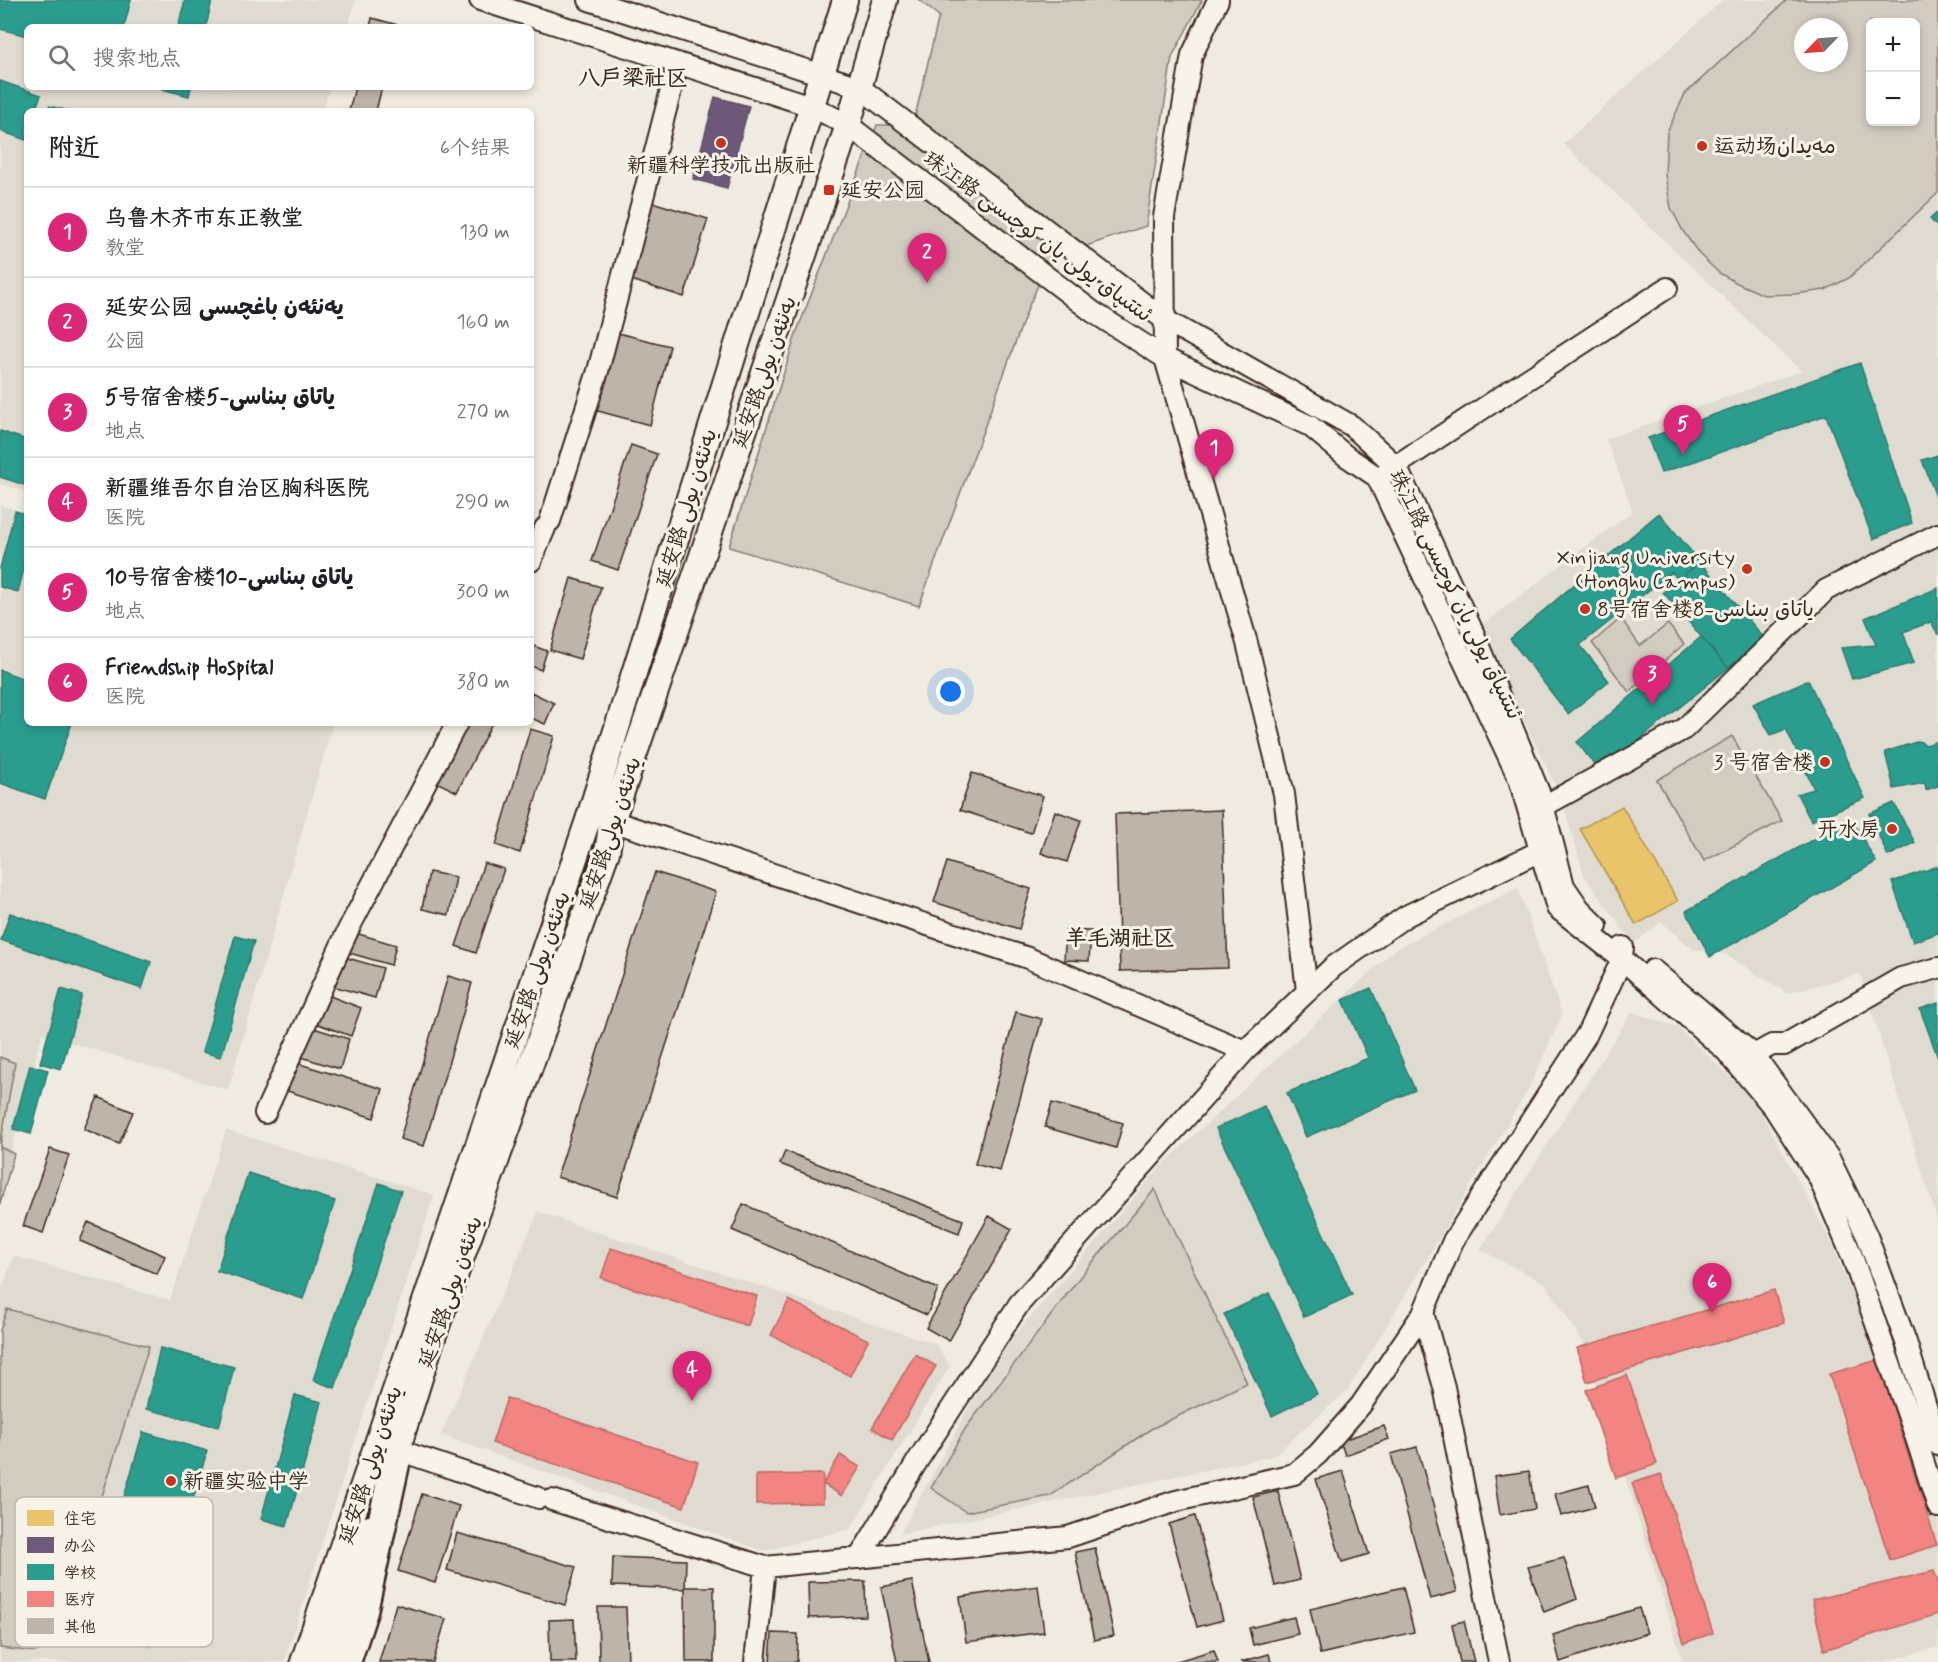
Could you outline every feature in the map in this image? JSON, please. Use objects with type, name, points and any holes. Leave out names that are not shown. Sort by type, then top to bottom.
[{"type":"highway","points":[[346,1662],[363,1611],[398,1450]]},
{"type":"main road","name":"延安路 يەنئەن يولى","points":[[303,1662],[588,820],[845,0]]},
{"type":"main road","name":"延安路يەنئەن يولى","points":[[324,1662],[398,1450],[431,1343],[607,852],[612,821],[848,125],[885,0]]},
{"type":"street","name":"珠江路 ئىتتىپاق يولى يان كوچىسى","points":[[480,0],[811,106],[848,125],[1093,312],[1165,357],[1310,426],[1346,456],[1377,477],[1519,780],[1557,908],[1622,952],[1752,1056],[1828,1158],[1867,1236],[1906,1342],[1938,1445]]},
{"type":"street","name":"珠江路 ئىتتىپاق يولى يان كوچىسى","points":[[589,0],[859,87],[1165,320],[1352,426],[1396,466],[1473,632],[1544,806],[1564,886],[1579,908],[1604,934],[1726,1052],[1774,1108],[1819,1178],[1852,1256],[1938,1507]]},
{"type":"street","points":[[1218,0],[1192,55],[1164,217],[1165,357],[1247,643],[1284,794],[1307,991]]},
{"type":"street","points":[[534,554],[547,524],[598,371],[678,63]]},
{"type":"street","points":[[1377,477],[1668,288]]},
{"type":"street","points":[[1544,806],[1684,729],[1826,590],[1938,534]]},
{"type":"street","points":[[265,1113],[348,930],[455,726]]},
{"type":"street","points":[[612,821],[1028,958],[1245,1051]]},
{"type":"street","points":[[859,1558],[918,1460],[1019,1304],[1245,1051],[1333,967],[1406,916],[1540,851]]},
{"type":"street","points":[[398,1450],[545,1499],[765,1567],[1068,1537],[1176,1501],[1294,1473],[1318,1454],[1361,1405],[1423,1313],[1453,1241],[1587,1034],[1622,952]]},
{"type":"street","points":[[1752,1056],[1772,1045],[1784,1045],[1901,978],[1938,968]]},
{"type":"street","points":[[1423,1313],[1444,1387],[1499,1662]]},
{"type":"street","points":[[754,1662],[765,1567]]},
{"type":"shaded area","points":[[0,0],[356,0],[349,24],[24,24],[24,90],[329,90],[324,108],[24,108],[24,491],[0,484]]},
{"type":"shaded area","points":[[919,0],[1202,0],[1172,57],[1146,226],[1050,258],[1028,308],[919,606],[729,547],[797,331],[877,125],[913,125],[939,16]]},
{"type":"shaded area","name":"Xinjiang University (Honghu Campus)","points":[[1723,0],[1938,0],[1938,1222],[1860,974],[1787,993],[1725,954],[1693,949],[1661,922],[1636,942],[1624,931],[1584,875],[1562,799],[1479,627],[1633,511],[1606,439],[1801,371],[1563,144]]},
{"type":"shaded area","points":[[1787,0],[1938,0],[1938,193],[1849,278],[1825,290],[1764,295],[1719,273],[1699,254],[1671,208],[1665,175],[1667,132],[1685,94]]},
{"type":"shaded area","points":[[0,505],[24,513],[24,726],[332,726],[228,1090],[42,1034],[0,1193]]},
{"type":"shaded area","points":[[1621,618],[1640,646],[1668,624],[1684,644],[1629,692],[1592,643]]},
{"type":"shaded area","points":[[1732,736],[1782,821],[1704,861],[1657,780]]},
{"type":"shaded area","points":[[1518,888],[1562,1015],[1529,1088],[1348,1390],[1273,1456],[900,1534],[995,1358],[1161,1166],[1395,949]]},
{"type":"shaded area","points":[[1632,1012],[1677,1027],[1754,1099],[1832,1243],[1938,1516],[1938,1647],[1883,1662],[1683,1662],[1583,1342],[1546,1284],[1480,1250]]},
{"type":"shaded area","points":[[0,1057],[15,1063],[0,1147]]},
{"type":"shaded area","name":"新疆实验中学","points":[[226,1130],[434,1195],[284,1662],[0,1662],[0,1293],[14,1256],[170,1300]]},
{"type":"shaded area","points":[[0,1147],[14,1154],[0,1204]]},
{"type":"shaded area","points":[[1155,1189],[1247,1383],[1151,1429],[1050,1496],[966,1512],[931,1488],[965,1429],[1080,1277]]},
{"type":"shaded area","points":[[538,1212],[935,1344],[950,1366],[850,1529],[764,1551],[441,1435]]},
{"type":"shaded area","points":[[7,1309],[149,1346],[102,1497],[15,1497],[15,1647],[43,1647],[36,1652],[0,1648],[0,1330]]},
{"type":"building: 住宅","points":[[1622,806],[1678,901],[1636,925],[1580,829]]},
{"type":"building: 办公","name":"新疆科学技术出版社","points":[[715,97],[749,106],[727,188],[693,179]]},
{"type":"building: 学校","points":[[0,0],[131,0],[125,24],[24,24],[24,35],[0,29]]},
{"type":"building: 学校","points":[[185,0],[212,0],[207,24],[179,24]]},
{"type":"building: 学校","points":[[0,81],[41,95],[36,108],[24,108],[24,139],[0,131]]},
{"type":"building: 学校","points":[[166,90],[190,90],[189,96]]},
{"type":"building: 学校","points":[[1938,212],[1938,227],[1930,219]]},
{"type":"building: 学校","points":[[1860,363],[1912,523],[1873,539],[1826,415],[1661,473],[1648,438]]},
{"type":"building: 学校","points":[[0,431],[24,439],[24,485],[0,477]]},
{"type":"building: 学校","points":[[1938,455],[1938,502],[1922,460]]},
{"type":"building: 学校","points":[[15,511],[24,513],[24,569],[18,592],[0,587],[0,568]]},
{"type":"building: 学校","name":"8号宿舍楼8-ياتاق بىناسى","points":[[1659,513],[1700,562],[1678,580],[1672,572],[1580,645],[1609,681],[1568,714],[1510,639]]},
{"type":"building: 学校","points":[[1700,562],[1765,639],[1728,668],[1663,592]]},
{"type":"building: 学校","points":[[1938,588],[1938,635],[1931,622],[1903,632],[1914,663],[1852,679],[1841,648],[1876,645],[1865,618]]},
{"type":"building: 学校","points":[[1701,637],[1728,668],[1600,772],[1577,742]]},
{"type":"building: 学校","points":[[0,670],[24,679],[24,726],[71,726],[45,799],[0,783]]},
{"type":"building: 学校","name":"3 号宿舍楼","points":[[1808,680],[1865,798],[1811,821],[1797,794],[1814,789],[1786,729],[1771,735],[1753,704]]},
{"type":"building: 学校","points":[[1919,741],[1926,745],[1938,741],[1938,786],[1926,790],[1925,783],[1894,789],[1885,752]]},
{"type":"building: 学校","name":"开水房","points":[[1894,803],[1915,843],[1888,856],[1869,814]]},
{"type":"building: 学校","points":[[1851,818],[1876,862],[1710,957],[1686,911]]},
{"type":"building: 学校","points":[[1938,866],[1938,933],[1913,942],[1892,882]]},
{"type":"building: 学校","points":[[10,913],[151,962],[142,989],[1,940]]},
{"type":"building: 学校","points":[[235,936],[254,941],[221,1057],[202,1052]]},
{"type":"building: 学校","points":[[1371,988],[1415,1090],[1306,1137],[1287,1093],[1368,1058],[1343,1000]]},
{"type":"building: 学校","points":[[61,989],[82,995],[61,1069],[40,1063]]},
{"type":"building: 学校","points":[[1938,1003],[1938,1058],[1920,1009]]},
{"type":"building: 学校","points":[[30,1065],[48,1070],[31,1134],[13,1129]]},
{"type":"building: 学校","points":[[1264,1106],[1352,1295],[1304,1317],[1216,1128]]},
{"type":"building: 学校","points":[[248,1173],[335,1201],[303,1299],[217,1271]]},
{"type":"building: 学校","points":[[379,1183],[401,1191],[335,1388],[313,1380]]},
{"type":"building: 学校","points":[[1269,1293],[1317,1394],[1272,1416],[1224,1314]]},
{"type":"building: 学校","points":[[160,1348],[234,1367],[219,1427],[146,1409]]},
{"type":"building: 学校","points":[[295,1395],[322,1402],[287,1526],[261,1519]]},
{"type":"building: 学校","points":[[143,1432],[207,1451],[194,1497],[124,1497]]},
{"type":"building: 医疗","points":[[611,1248],[757,1296],[748,1326],[601,1278]]},
{"type":"building: 医疗","points":[[1774,1290],[1784,1323],[1587,1382],[1577,1348]]},
{"type":"building: 医疗","points":[[789,1300],[868,1340],[850,1376],[771,1335]]},
{"type":"building: 医疗","points":[[915,1354],[936,1366],[892,1440],[872,1428]]},
{"type":"building: 医疗","points":[[1878,1360],[1937,1545],[1890,1560],[1829,1374]]},
{"type":"building: 医疗","points":[[1627,1375],[1657,1464],[1616,1478],[1586,1390]]},
{"type":"building: 医疗","points":[[507,1398],[698,1462],[684,1507],[492,1443]]},
{"type":"building: 医疗","points":[[840,1455],[860,1467],[842,1496],[823,1484]]},
{"type":"building: 医疗","points":[[823,1474],[823,1503],[756,1504],[756,1475]]},
{"type":"building: 医疗","points":[[1661,1474],[1713,1633],[1684,1643],[1632,1483]]},
{"type":"building: 医疗","points":[[1934,1571],[1938,1581],[1938,1614],[1824,1650],[1812,1600]]},
{"type":"building: 其他","points":[[372,18],[394,24],[371,24]]},
{"type":"building: 其他","points":[[354,90],[381,90],[377,108],[350,108]]},
{"type":"building: 其他","points":[[652,202],[708,219],[684,297],[628,279]]},
{"type":"building: 其他","points":[[614,332],[670,346],[650,425],[594,410]]},
{"type":"building: 其他","points":[[631,445],[657,454],[618,570],[592,561]]},
{"type":"building: 其他","points":[[571,578],[601,587],[580,659],[550,650]]},
{"type":"building: 其他","points":[[534,646],[547,651],[541,670],[534,667]]},
{"type":"building: 其他","points":[[534,693],[554,703],[545,724],[534,719]]},
{"type":"building: 其他","points":[[456,726],[490,726],[457,792],[430,779]]},
{"type":"building: 其他","points":[[530,729],[554,736],[520,853],[496,845]]},
{"type":"building: 其他","points":[[972,773],[1043,796],[1031,833],[960,810]]},
{"type":"building: 其他","points":[[1222,810],[1228,968],[1120,971],[1115,814]]},
{"type":"building: 其他","points":[[1055,811],[1081,820],[1067,862],[1041,853]]},
{"type":"building: 其他","points":[[947,862],[1031,889],[1019,929],[934,902]]},
{"type":"building: 其他","points":[[484,863],[504,869],[476,953],[456,946]]},
{"type":"building: 其他","points":[[429,872],[456,877],[449,915],[422,909]]},
{"type":"building: 其他","points":[[655,872],[716,892],[617,1197],[557,1177]]},
{"type":"building: 其他","points":[[1066,930],[1091,931],[1089,961],[1064,960]]},
{"type":"building: 其他","points":[[352,932],[396,945],[391,965],[346,952]]},
{"type":"building: 其他","points":[[337,955],[383,968],[375,998],[329,985]]},
{"type":"building: 其他","points":[[448,976],[472,983],[424,1146],[400,1139]]},
{"type":"building: 其他","points":[[317,991],[361,1008],[351,1036],[307,1020]]},
{"type":"building: 其他","points":[[1016,1012],[1042,1019],[1000,1171],[975,1164]]},
{"type":"building: 其他","points":[[307,1026],[349,1039],[340,1069],[298,1056]]},
{"type":"building: 其他","points":[[293,1062],[383,1089],[374,1118],[284,1090]]},
{"type":"building: 其他","points":[[98,1097],[133,1112],[119,1144],[84,1129]]},
{"type":"building: 其他","points":[[1052,1103],[1123,1123],[1116,1148],[1045,1127]]},
{"type":"building: 其他","points":[[50,1149],[69,1155],[43,1233],[23,1226]]},
{"type":"building: 其他","points":[[785,1151],[963,1220],[959,1233],[780,1164]]},
{"type":"building: 其他","points":[[743,1204],[938,1289],[927,1315],[732,1230]]},
{"type":"building: 其他","points":[[989,1216],[1012,1229],[949,1341],[926,1328]]},
{"type":"building: 其他","points":[[88,1222],[165,1256],[157,1274],[80,1241]]},
{"type":"building: 其他","points":[[1384,1426],[1389,1439],[1345,1455],[1340,1441]]},
{"type":"building: 其他","points":[[1417,1447],[1457,1592],[1430,1599],[1391,1454]]},
{"type":"building: 其他","points":[[1343,1471],[1369,1554],[1342,1562],[1316,1479]]},
{"type":"building: 其他","points":[[1529,1471],[1535,1509],[1500,1515],[1494,1476]]},
{"type":"building: 其他","points":[[1589,1485],[1595,1507],[1561,1516],[1555,1494]]},
{"type":"building: 其他","points":[[1278,1491],[1300,1580],[1275,1586],[1253,1497]]},
{"type":"building: 其他","points":[[422,1494],[459,1506],[435,1583],[398,1571]]},
{"type":"building: 其他","points":[[1195,1516],[1223,1620],[1197,1627],[1169,1524]]},
{"type":"building: 其他","points":[[457,1533],[576,1567],[565,1605],[447,1570]]},
{"type":"building: 其他","points":[[1095,1548],[1114,1636],[1094,1640],[1075,1552]]},
{"type":"building: 其他","points":[[613,1557],[686,1560],[685,1589],[612,1586]]},
{"type":"building: 其他","points":[[1564,1558],[1577,1599],[1544,1612],[1528,1567]]},
{"type":"building: 其他","points":[[865,1581],[866,1616],[809,1618],[808,1582]]},
{"type":"building: 其他","points":[[912,1581],[929,1662],[897,1662],[881,1587]]},
{"type":"building: 其他","points":[[1038,1586],[1044,1632],[966,1642],[960,1597]]},
{"type":"building: 其他","points":[[685,1587],[714,1587],[714,1662],[686,1662]]},
{"type":"building: 其他","points":[[1403,1587],[1414,1632],[1320,1654],[1310,1609]]},
{"type":"building: 其他","points":[[396,1604],[446,1619],[433,1662],[379,1662]]},
{"type":"building: 其他","points":[[598,1607],[626,1607],[628,1662],[599,1662]]},
{"type":"building: 其他","points":[[1639,1608],[1647,1633],[1560,1662],[1553,1635]]},
{"type":"building: 其他","points":[[1294,1617],[1298,1634],[1253,1645],[1249,1628]]},
{"type":"building: 其他","points":[[574,1619],[576,1662],[550,1662],[549,1620]]},
{"type":"building: 其他","points":[[1464,1621],[1474,1662],[1460,1662],[1452,1624]]},
{"type":"building: 其他","points":[[772,1633],[798,1634],[797,1662],[770,1662]]},
{"type":"building: 其他","points":[[1214,1650],[1218,1662],[1174,1662]]},
{"type":"building: 其他","points":[[1269,1654],[1271,1662],[1241,1662]]},
{"type":"place","name":"新疆科学技术出版社","points":[[721,143]]},
{"type":"place","name":"运动场مەيدان","points":[[1702,146]]},
{"type":"place","name":"延安公园","points":[[829,190]]},
{"type":"place","name":"延安公园 يەنئەن باغچىسى","points":[[927,283]]},
{"type":"place","name":"10号宿舍楼10-ياتاق بىناسى","points":[[1683,455]]},
{"type":"place","name":"乌鲁木齐市东正教堂","points":[[1214,479]]},
{"type":"place","name":"Xinjiang University (Honghu Campus)","points":[[1747,569]]},
{"type":"place","name":"8号宿舍楼8-ياتاق بىناسى","points":[[1585,609]]},
{"type":"place","name":"5号宿舍楼5-ياتاق بىناسى","points":[[1652,705]]},
{"type":"place","name":"3 号宿舍楼","points":[[1825,762]]},
{"type":"place","name":"开水房","points":[[1892,829]]},
{"type":"place","name":"Friendship Hospital","points":[[1712,1313]]},
{"type":"place","name":"新疆维吾尔自治区胸科医院","points":[[692,1401]]},
{"type":"place","name":"新疆实验中学","points":[[171,1481]]},
{"type":"district","name":"八户梁社区","points":[[633,77]]},
{"type":"district","name":"羊毛湖社区","points":[[1120,937]]}]
